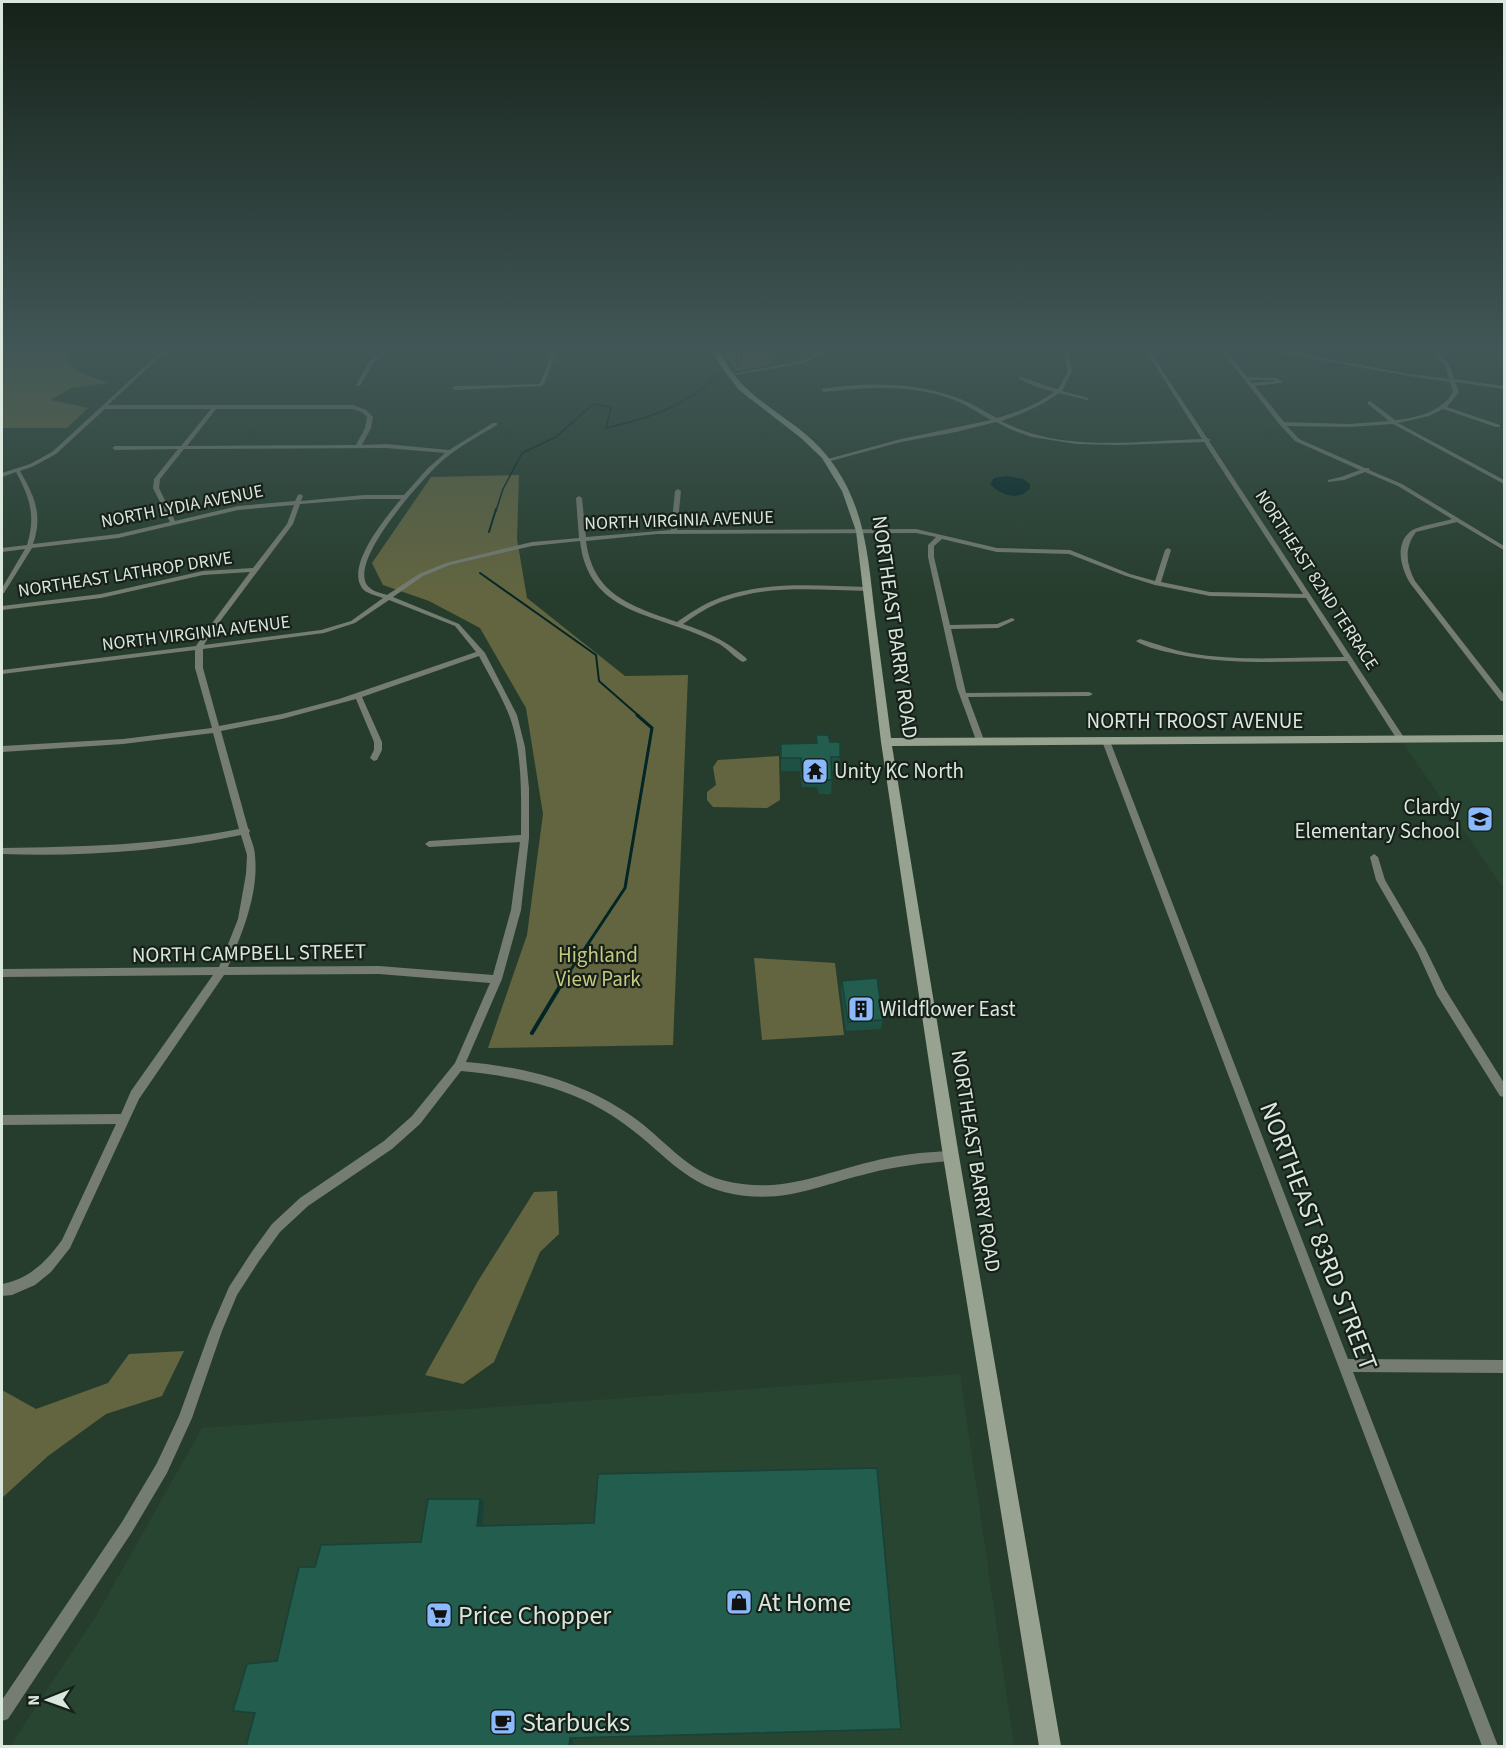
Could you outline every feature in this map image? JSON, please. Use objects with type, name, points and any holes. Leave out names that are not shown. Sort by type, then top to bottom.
[{"type":"main road","name":"NORTHEAST BARRY ROAD","points":[[799,432],[827,460],[853,502],[860,531],[886,741],[951,1156],[1050,1746]]},
{"type":"main road","name":"NORTH TROOST AVENUE","points":[[886,741],[1504,738]]},
{"type":"street","points":[[2,475],[54,453],[77,432]]},
{"type":"street","points":[[173,522],[156,484],[159,474],[195,432]]},
{"type":"street","points":[[358,446],[366,432]]},
{"type":"street","points":[[2,1713],[127,1527],[162,1468],[185,1418],[224,1311],[233,1291],[255,1257],[276,1228],[304,1202],[388,1145],[416,1120],[459,1066],[497,979],[516,910],[525,838],[525,788],[521,747],[513,715],[481,653],[457,625],[368,590],[360,572],[368,551],[423,475],[450,452],[483,432]]},
{"type":"street","points":[[827,460],[912,438],[956,432]]},
{"type":"street","points":[[1022,432],[1062,441],[1208,440]]},
{"type":"street","name":"NORTHEAST 82ND TERRACE","points":[[1202,432],[1401,739]]},
{"type":"street","points":[[1291,432],[1305,444],[1367,469],[1406,489],[1504,548]]},
{"type":"street","points":[[1410,432],[1504,482]]},
{"type":"street","points":[[115,448],[358,446],[418,447],[450,452]]},
{"type":"street","points":[[1330,481],[1367,469]]},
{"type":"street","points":[[2,592],[28,548],[37,513],[26,484],[17,470]]},
{"type":"street","points":[[674,532],[678,491]]},
{"type":"street","name":"NORTH LYDIA AVENUE","points":[[2,550],[118,536],[230,509],[299,499],[405,497]]},
{"type":"street","points":[[579,498],[587,564],[594,577],[605,589],[634,607],[727,645],[743,660]]},
{"type":"street","points":[[2,1290],[24,1283],[55,1261],[66,1244],[123,1119],[148,1076],[190,1020],[222,971],[243,919],[248,896],[251,855],[199,668],[199,647],[290,524],[299,499]]},
{"type":"street","points":[[1457,520],[1414,531],[1404,549],[1404,564],[1412,582],[1504,699]]},
{"type":"street","name":"NORTH VIRGINIA AVENUE","points":[[2,672],[322,632],[353,622],[421,576],[448,564],[532,544],[674,532],[916,531],[997,550],[1070,552],[1157,584],[1210,594],[1307,596]]},
{"type":"street","points":[[941,536],[932,545],[931,557],[965,695],[980,740]]},
{"type":"street","points":[[1157,584],[1168,550]]},
{"type":"street","name":"NORTHEAST LATHROP DRIVE","points":[[2,608],[100,596],[203,573],[254,570]]},
{"type":"street","points":[[677,625],[700,608],[736,593],[762,590],[868,589]]},
{"type":"street","points":[[948,627],[998,626],[1011,621]]},
{"type":"street","points":[[1140,642],[1166,651],[1208,658],[1348,658]]},
{"type":"street","points":[[2,749],[134,742],[216,730],[358,696],[481,653]]},
{"type":"street","points":[[965,695],[1089,694]]},
{"type":"street","points":[[358,696],[378,742],[378,750],[374,758]]},
{"type":"street","name":"NORTHEAST 83RD STREET","points":[[1106,741],[1490,1746]]},
{"type":"street","points":[[2,851],[129,848],[186,843],[246,831]]},
{"type":"street","points":[[429,844],[525,838]]},
{"type":"street","points":[[1374,857],[1381,880],[1422,951],[1441,992],[1504,1092]]},
{"type":"street","name":"NORTH CAMPBELL STREET","points":[[2,973],[379,970],[497,979]]},
{"type":"street","points":[[459,1066],[528,1074],[559,1082],[598,1100],[632,1122],[675,1160],[709,1182],[753,1192],[784,1192],[816,1185],[886,1163],[951,1156]]},
{"type":"street","points":[[2,1120],[123,1119]]},
{"type":"street","points":[[1345,1365],[1504,1366]]},
{"type":"shaded area","name":"Clardy Elementary School","points":[[1504,742],[1504,889],[1403,743]]},
{"type":"shaded area","points":[[960,1374],[1014,1746],[10,1746],[96,1616],[202,1428]]},
{"type":"green space","name":"Highland View Park","points":[[519,475],[517,539],[527,598],[625,676],[688,675],[673,1045],[488,1048],[527,935],[543,814],[526,708],[480,628],[429,601],[383,585],[372,563],[431,477]]},
{"type":"green space","points":[[779,756],[780,800],[767,808],[713,807],[707,800],[707,792],[716,785],[713,767],[718,760]]},
{"type":"green space","points":[[754,958],[835,963],[844,1035],[762,1040]]},
{"type":"green space","points":[[557,1191],[559,1234],[540,1252],[494,1362],[463,1384],[425,1375],[478,1281],[534,1192]]},
{"type":"green space","points":[[184,1351],[162,1396],[106,1414],[48,1456],[2,1498],[2,1390],[36,1409],[108,1383],[129,1354]]},
{"type":"water","points":[[1007,476],[1023,479],[1030,484],[1030,488],[1021,495],[1015,496],[1005,494],[990,484],[994,478]]},
{"type":"building","points":[[816,735],[828,735],[830,742],[840,742],[840,757],[831,757],[832,780],[820,780],[818,773],[802,773],[801,758],[781,758],[781,744],[817,743]]},
{"type":"building","name":"Wildflower East","points":[[877,978],[883,1020],[848,1022],[842,981]]},
{"type":"building","points":[[877,1468],[901,1729],[570,1738],[569,1746],[246,1746],[255,1713],[233,1711],[247,1664],[277,1661],[299,1567],[315,1567],[321,1545],[421,1542],[428,1499],[480,1499],[477,1526],[594,1523],[598,1474]]},
{"type":"waterway","points":[[496,511],[503,489],[522,453],[556,437],[562,432]]},
{"type":"waterway","points":[[489,532],[496,509]]},
{"type":"waterway","points":[[480,573],[596,655],[599,681],[639,716]]},
{"type":"waterway","points":[[564,980],[625,888],[652,728],[637,715]]},
{"type":"waterway","points":[[532,1033],[565,978]]},
{"type":"place","name":"Unity KC North","points":[[815,771]]},
{"type":"place","name":"Clardy Elementary School","points":[[1480,819]]},
{"type":"place","name":"Wildflower East","points":[[861,1009]]},
{"type":"place","name":"At Home","points":[[739,1602]]},
{"type":"place","name":"Price Chopper","points":[[439,1615]]},
{"type":"place","name":"Starbucks","points":[[503,1722]]}]
